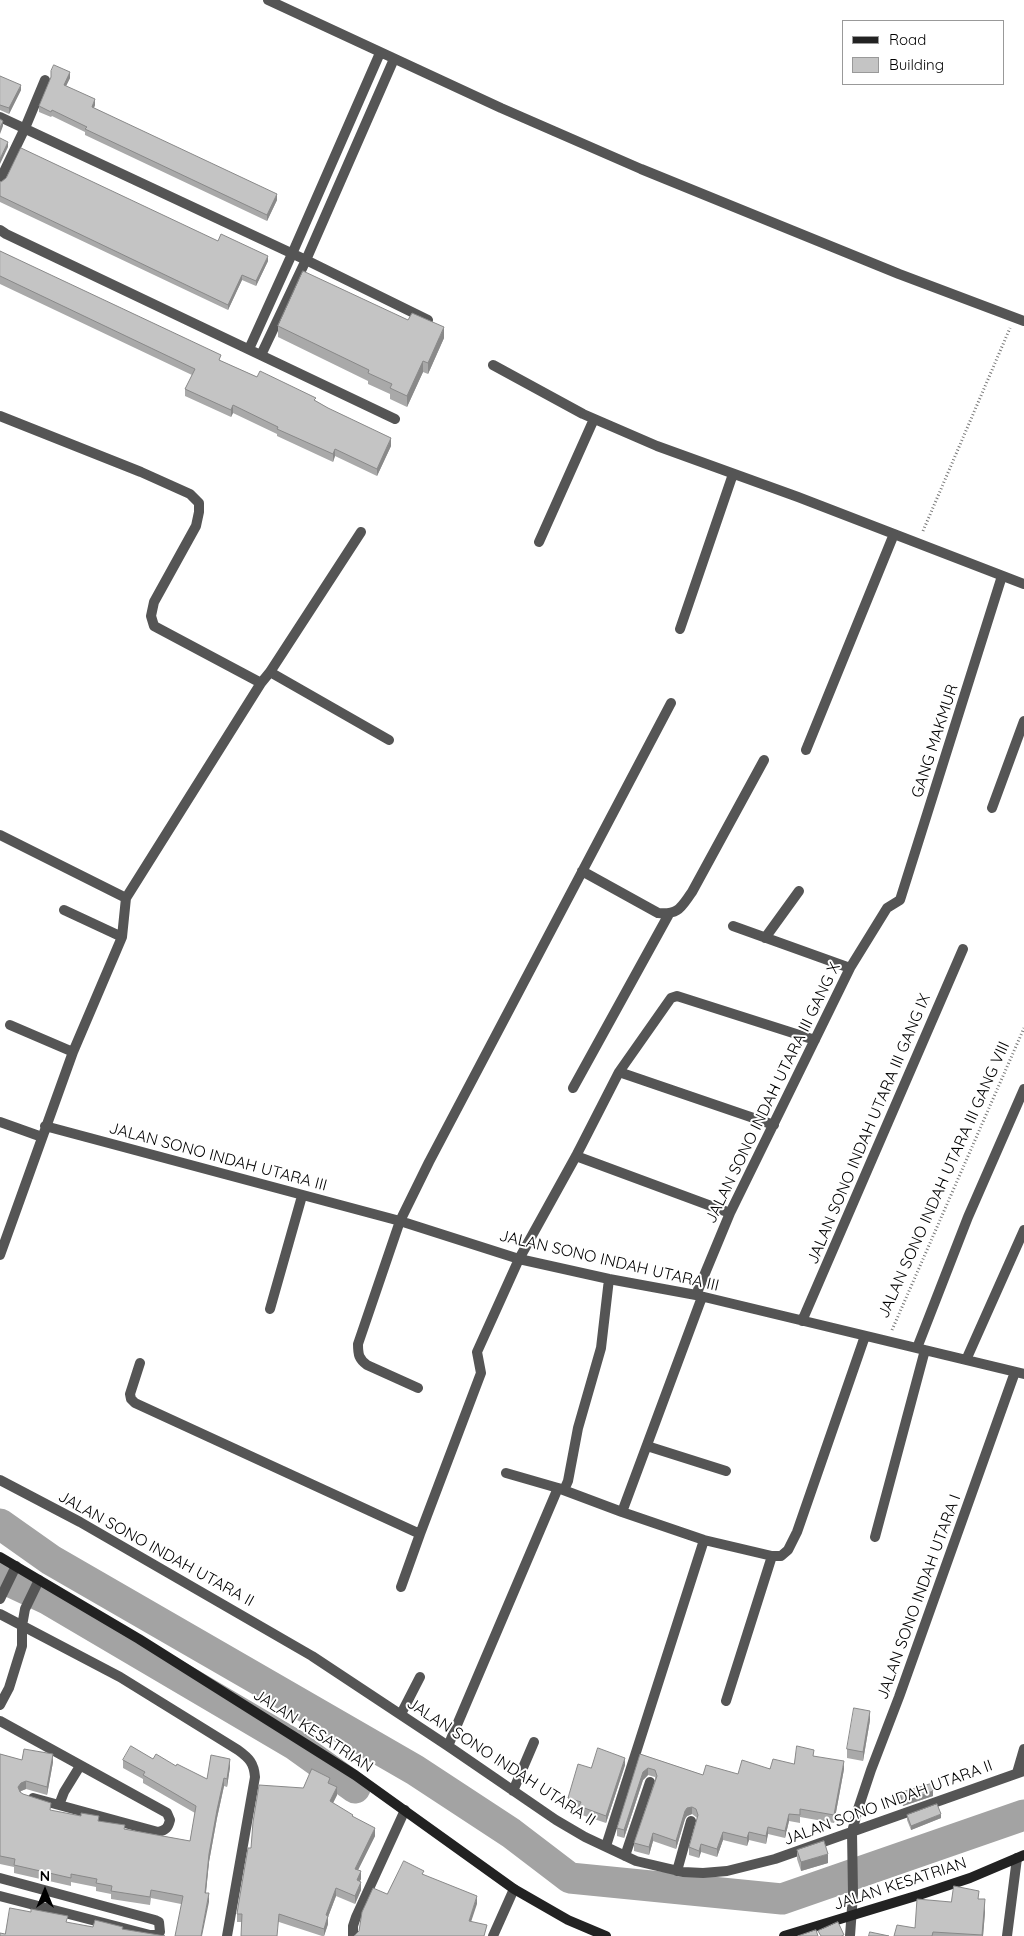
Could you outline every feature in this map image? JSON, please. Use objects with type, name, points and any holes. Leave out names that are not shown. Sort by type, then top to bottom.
[{"type":"street","points":[[268,0],[380,53],[642,169],[899,274],[1019,319]]},
{"type":"street","points":[[249,349],[380,53]]},
{"type":"street","points":[[261,355],[306,260],[394,59]]},
{"type":"street","points":[[0,180],[45,80]]},
{"type":"street","points":[[0,117],[306,260],[428,320]]},
{"type":"street","points":[[0,230],[395,419]]},
{"type":"street","points":[[492,365],[594,419],[657,446],[798,496],[1024,584]]},
{"type":"street","points":[[0,416],[141,472],[190,494],[199,503],[196,526],[154,602],[151,616],[154,626],[261,683]]},
{"type":"street","points":[[539,542],[594,419]]},
{"type":"street","points":[[680,629],[733,474]]},
{"type":"street","points":[[1,1248],[72,1052],[122,937],[126,898],[261,683],[361,532]]},
{"type":"street","points":[[806,750],[894,534]]},
{"type":"street","name":"GANG MAKMUR","points":[[886,908],[900,900],[1002,576]]},
{"type":"street","points":[[270,672],[389,740]]},
{"type":"street","points":[[418,1388],[367,1365],[360,1360],[358,1354],[358,1344],[400,1221],[671,703]]},
{"type":"street","points":[[992,808],[1024,721]]},
{"type":"street","points":[[582,872],[658,913],[669,914],[679,910],[692,892],[764,760]]},
{"type":"street","points":[[0,835],[126,898]]},
{"type":"street","points":[[765,938],[799,891]]},
{"type":"street","name":"JALAN SONO INDAH UTARA III GANG X","points":[[622,1512],[730,1212],[850,968],[886,908]]},
{"type":"street","points":[[64,910],[122,937]]},
{"type":"street","points":[[573,1088],[669,914]]},
{"type":"street","points":[[733,926],[850,968]]},
{"type":"street","name":"JALAN SONO INDAH UTARA III GANG IX","points":[[802,1321],[963,949]]},
{"type":"street","points":[[401,1587],[481,1373],[477,1352],[519,1259],[576,1156],[619,1072],[671,998],[677,996],[815,1040]]},
{"type":"street","points":[[10,1026],[72,1052]]},
{"type":"street","points":[[619,1072],[774,1125]]},
{"type":"street","points":[[875,1537],[921,1349],[968,1217],[1024,1089]]},
{"type":"street","points":[[0,1122],[42,1137]]},
{"type":"street","name":"JALAN SONO INDAH UTARA III","points":[[45,1126],[400,1221],[519,1259],[699,1296],[1020,1373]]},
{"type":"street","points":[[576,1156],[730,1212]]},
{"type":"street","points":[[270,1309],[302,1196]]},
{"type":"street","points":[[966,1360],[1024,1230]]},
{"type":"street","points":[[448,1746],[570,1471],[578,1428],[601,1348],[609,1279]]},
{"type":"street","points":[[506,1473],[561,1489],[704,1540],[772,1556],[781,1556],[788,1550],[797,1532],[865,1336]]},
{"type":"street","points":[[140,1363],[130,1394],[131,1399],[135,1403],[420,1534]]},
{"type":"street","name":"JALAN SONO INDAH UTARA I","points":[[850,1936],[853,1894],[852,1837],[870,1770],[1020,1373]]},
{"type":"street","points":[[647,1446],[726,1471]]},
{"type":"street","name":"JALAN SONO INDAH UTARA II","points":[[0,1480],[80,1522],[312,1656],[585,1837],[636,1861],[677,1871],[703,1873],[745,1868],[852,1837],[1020,1772]]},
{"type":"street","points":[[606,1846],[704,1540]]},
{"type":"street","points":[[726,1701],[772,1556]]},
{"type":"street","name":"JALAN KESATRIAN","points":[[0,1557],[14,1570],[139,1639],[330,1759],[405,1810],[514,1889],[568,1920],[606,1936]]},
{"type":"street","points":[[1,1597],[14,1570]]},
{"type":"street","points":[[0,1705],[9,1688],[22,1646],[22,1626],[25,1609],[38,1582]]},
{"type":"street","points":[[0,1614],[120,1677],[250,1759],[256,1777],[227,1936]]},
{"type":"street","points":[[401,1714],[420,1677]]},
{"type":"street","points":[[0,1721],[167,1813],[170,1820],[169,1826],[166,1830],[158,1832],[25,1796]]},
{"type":"street","points":[[513,1791],[534,1742]]},
{"type":"street","points":[[1020,1772],[1024,1749]]},
{"type":"street","points":[[58,1805],[80,1766]]},
{"type":"street","points":[[625,1856],[650,1782]]},
{"type":"street","points":[[353,1936],[353,1926],[356,1917],[405,1810]]},
{"type":"street","points":[[677,1871],[691,1822]]},
{"type":"street","points":[[1008,1936],[1021,1857]]},
{"type":"street","name":"JALAN KESATRIAN","points":[[784,1936],[970,1878],[1021,1857]]},
{"type":"street","points":[[3,1879],[155,1920],[159,1922],[160,1932],[156,1935],[150,1935],[0,1899],[3,1879]]},
{"type":"street","points":[[493,1936],[514,1889]]},
{"type":"path","points":[[918,543],[1019,319]]},
{"type":"path","name":"JALAN SONO INDAH UTARA III GANG VIII","points":[[887,1341],[1024,1028]]},
{"type":"building","points":[[54,65],[70,72],[64,85],[95,99],[92,107],[277,194],[267,215],[85,129],[87,127],[52,110],[51,112],[39,106]]},
{"type":"building","points":[[0,76],[21,85],[9,108],[0,105]]},
{"type":"building","points":[[0,138],[8,142],[0,159]]},
{"type":"building","points":[[21,148],[218,241],[221,234],[268,256],[256,281],[242,275],[228,305],[0,196],[0,181],[6,178]]},
{"type":"building","points":[[0,251],[221,355],[219,360],[257,377],[260,371],[316,398],[314,400],[328,408],[391,438],[377,469],[335,449],[333,454],[277,429],[278,427],[233,405],[231,410],[185,389],[195,369],[0,276]]},
{"type":"building","points":[[303,271],[408,320],[412,313],[444,327],[428,363],[423,361],[407,396],[390,388],[392,384],[368,373],[369,370],[278,326]]},
{"type":"building","points":[[854,1708],[870,1711],[863,1752],[847,1749]]},
{"type":"building","points":[[131,1746],[153,1759],[156,1754],[176,1766],[177,1764],[207,1779],[211,1755],[230,1759],[227,1779],[224,1778],[209,1854],[205,1893],[209,1893],[201,1936],[175,1936],[183,1896],[151,1890],[150,1897],[111,1891],[112,1886],[96,1883],[97,1879],[71,1874],[71,1878],[14,1865],[15,1859],[0,1856],[0,1754],[22,1760],[24,1749],[53,1754],[47,1787],[26,1781],[18,1787],[23,1794],[51,1803],[50,1810],[81,1816],[81,1813],[99,1816],[98,1821],[125,1825],[124,1829],[190,1841],[196,1806],[143,1775],[145,1772],[123,1760]]},
{"type":"building","points":[[797,1746],[814,1750],[813,1756],[844,1761],[834,1815],[800,1809],[800,1815],[789,1814],[785,1831],[768,1827],[766,1836],[749,1832],[747,1838],[723,1832],[717,1849],[701,1844],[699,1851],[689,1847],[698,1815],[696,1809],[692,1807],[687,1808],[685,1811],[676,1841],[653,1833],[649,1847],[634,1843],[657,1776],[655,1770],[648,1768],[643,1772],[624,1830],[617,1828],[640,1754],[703,1775],[706,1765],[738,1774],[742,1760],[770,1769],[773,1759],[794,1764]]},
{"type":"building","points":[[598,1748],[625,1758],[606,1816],[579,1806],[581,1802],[568,1798],[578,1764],[591,1768]]},
{"type":"building","points":[[312,1769],[330,1778],[328,1783],[337,1787],[330,1801],[352,1816],[375,1828],[355,1869],[361,1871],[357,1880],[361,1882],[355,1896],[336,1888],[326,1915],[328,1916],[324,1929],[279,1914],[277,1936],[241,1936],[242,1914],[237,1914],[248,1848],[251,1848],[259,1785],[303,1788]]},
{"type":"building","points":[[931,1784],[933,1791],[903,1802],[900,1793]]},
{"type":"building","points":[[937,1804],[941,1814],[911,1826],[907,1815]]},
{"type":"building","points":[[824,1841],[828,1854],[801,1862],[797,1850]]},
{"type":"building","points":[[404,1861],[424,1871],[422,1874],[477,1896],[469,1921],[487,1925],[484,1936],[354,1936],[359,1931],[362,1912],[373,1888],[387,1894]]},
{"type":"building","points":[[954,1886],[979,1891],[978,1899],[985,1899],[982,1935],[933,1932],[932,1936],[894,1936],[897,1925],[915,1928],[917,1899],[951,1902]]},
{"type":"building","points":[[10,1908],[31,1912],[31,1909],[68,1916],[66,1922],[93,1927],[95,1920],[123,1927],[122,1929],[165,1936],[0,1936],[0,1933],[5,1934]]},
{"type":"building","points":[[838,1922],[844,1935],[821,1936],[818,1931]]},
{"type":"building","points":[[816,1930],[818,1936],[798,1936]]},
{"type":"building","points":[[870,1932],[889,1936],[869,1936]]},
{"type":"waterway","points":[[0,1524],[51,1560],[415,1770],[511,1833],[570,1878],[782,1899],[1024,1815]]},
{"type":"waterway","points":[[0,1577],[47,1599],[295,1745],[355,1788]]}]
